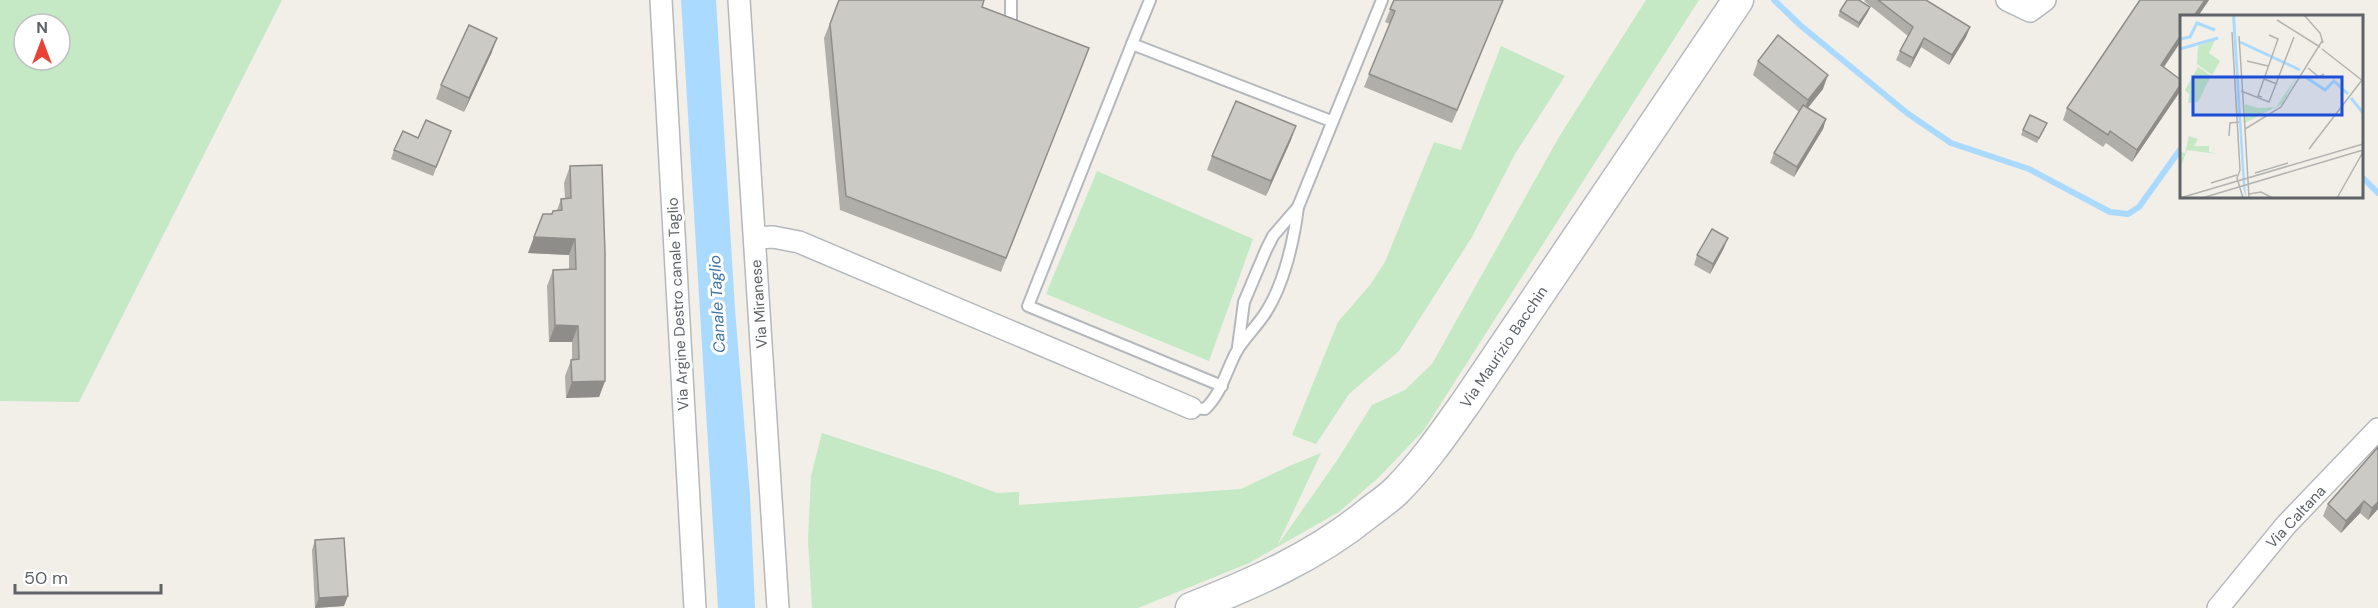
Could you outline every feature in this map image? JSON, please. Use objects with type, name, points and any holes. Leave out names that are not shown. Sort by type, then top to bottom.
[{"type":"main road","name":"Via Maurizio Bacchin","points":[[1191,608],[1250,585],[1302,559],[1346,531],[1395,492],[1430,452],[1467,401],[1738,0]]},
{"type":"street","name":"Via Argine Destro canale Taglio","points":[[661,0],[695,608]]},
{"type":"street","name":"Via Miranese","points":[[739,0],[778,608]]},
{"type":"street","points":[[2007,0],[2030,11],[2045,0]]},
{"type":"street","points":[[755,238],[774,237],[799,242],[1191,408]]},
{"type":"street","name":"Via Caltana","points":[[2218,608],[2286,525],[2378,429]]},
{"type":"lane","points":[[1011,0],[1011,20]]},
{"type":"lane","points":[[1150,0],[1028,306],[1222,386]]},
{"type":"lane","points":[[1191,408],[1205,409],[1215,399],[1238,350],[1268,310],[1288,261],[1298,207],[1382,0]]},
{"type":"lane","points":[[1132,44],[1331,121]]},
{"type":"lane","points":[[1238,350],[1244,302],[1257,271],[1273,236],[1298,207]]},
{"type":"green space","points":[[0,0],[282,0],[79,402],[0,401]]},
{"type":"green space","points":[[1646,0],[1699,0],[1424,430],[1379,477],[1339,512],[1249,563],[1138,608],[812,608],[808,540],[811,476],[822,433],[997,493],[1019,492],[1019,505],[1241,489],[1321,453],[1277,546],[1336,462],[1372,405],[1405,390],[1432,364],[1559,137]]},
{"type":"green space","points":[[1501,46],[1565,76],[1515,154],[1472,237],[1399,351],[1349,394],[1316,444],[1292,435],[1338,322],[1370,285],[1385,262],[1434,142],[1461,150]]},
{"type":"green space","points":[[1097,171],[1253,239],[1209,361],[1046,294]]},
{"type":"water","name":"Canale Taglio","points":[[681,0],[716,0],[735,309],[750,495],[755,608],[718,608]]},
{"type":"building","points":[[839,0],[984,0],[982,7],[1089,48],[1006,258],[846,196],[830,24]]},
{"type":"building","points":[[1394,0],[1503,0],[1457,110],[1369,74],[1395,11],[1390,9]]},
{"type":"building","points":[[1847,0],[1859,0],[1870,7],[1859,23],[1840,11]]},
{"type":"building","points":[[1878,0],[1926,0],[1970,27],[1952,55],[1924,38],[1913,58],[1900,51],[1913,27]]},
{"type":"building","points":[[2140,0],[2205,0],[2195,15],[2180,15],[2180,36],[2161,65],[2180,79],[2180,86],[2137,150],[2110,131],[2108,135],[2067,108]]},
{"type":"building","points":[[469,25],[497,38],[469,98],[441,85]]},
{"type":"building","points":[[1778,35],[1828,75],[1808,100],[1758,61]]},
{"type":"building","points":[[1236,101],[1296,126],[1271,181],[1212,156]]},
{"type":"building","points":[[1803,105],[1826,119],[1797,167],[1774,153]]},
{"type":"building","points":[[2030,115],[2047,123],[2039,138],[2023,130]]},
{"type":"building","points":[[426,120],[451,131],[436,167],[394,150],[403,131],[418,138]]},
{"type":"building","points":[[602,165],[605,381],[572,382],[571,360],[579,359],[578,326],[555,325],[553,270],[576,269],[575,239],[534,237],[543,214],[552,214],[553,211],[562,210],[561,199],[571,198],[570,166]]},
{"type":"building","points":[[1712,229],[1728,238],[1713,264],[1697,255]]},
{"type":"building","points":[[2378,447],[2378,502],[2372,508],[2364,501],[2346,521],[2328,504]]},
{"type":"building","points":[[344,538],[348,596],[319,598],[315,540]]},
{"type":"waterway","points":[[1774,0],[1800,25],[1907,113],[1951,143],[2029,169],[2110,212],[2128,214],[2139,207],[2180,150]]},
{"type":"waterway","points":[[2363,178],[2378,193]]}]
